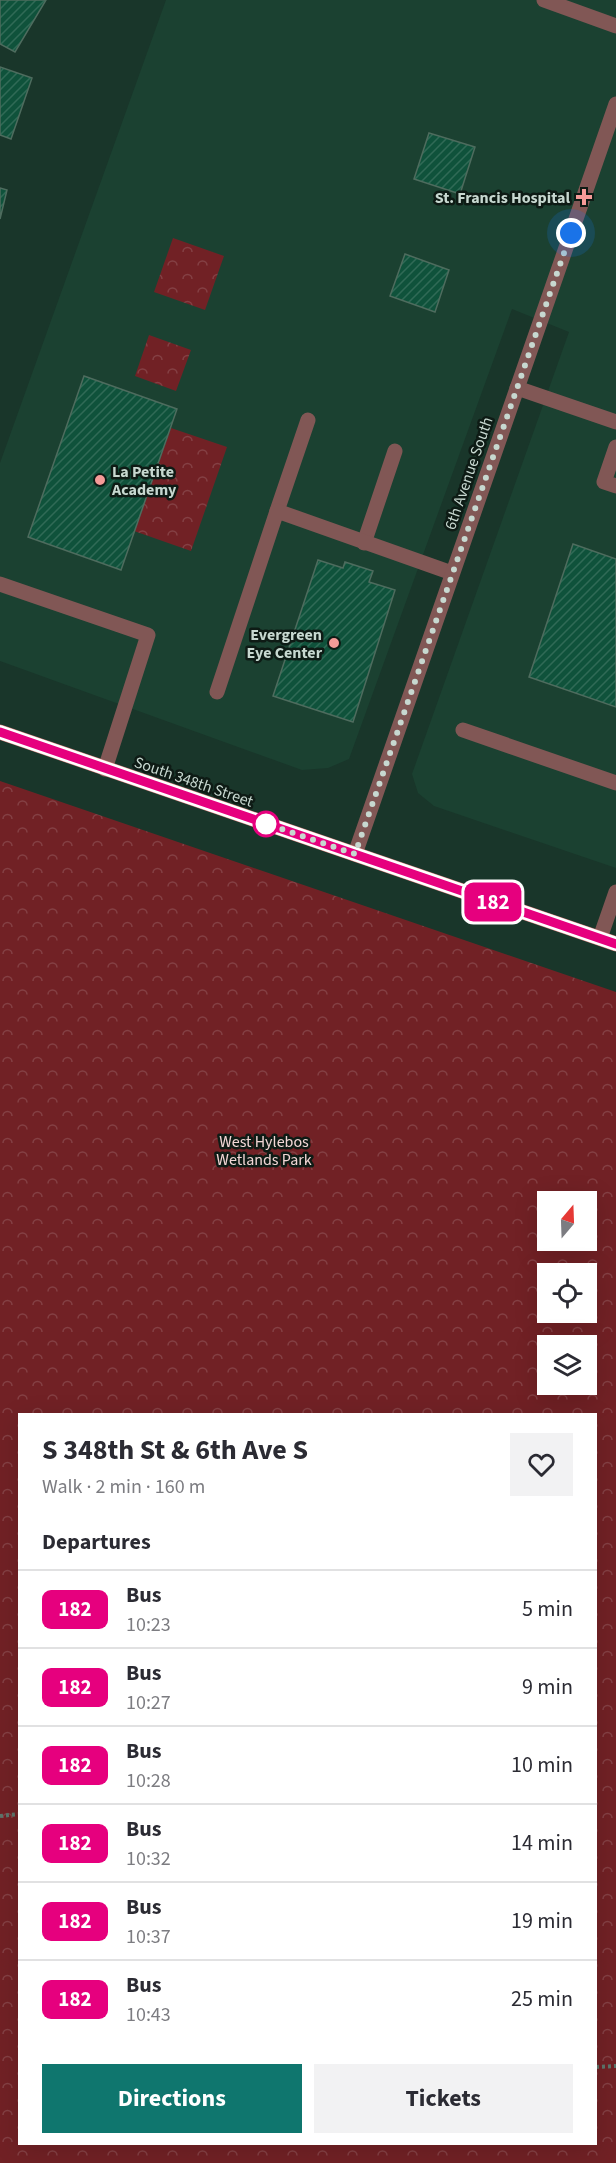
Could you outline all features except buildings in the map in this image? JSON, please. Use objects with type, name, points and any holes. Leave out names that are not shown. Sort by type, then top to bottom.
[{"type":"main road","name":"South 348th Street","points":[[0,732],[616,944]]},
{"type":"lane","points":[[544,0],[616,26]]},
{"type":"lane","name":"6th Avenue South","points":[[355,854],[517,388],[609,145],[616,104]]},
{"type":"lane","points":[[517,388],[616,422]]},
{"type":"lane","points":[[217,692],[308,420]]},
{"type":"lane","points":[[616,447],[604,482],[616,486]]},
{"type":"lane","points":[[364,543],[395,451]]},
{"type":"lane","points":[[277,511],[452,573]]},
{"type":"lane","points":[[0,584],[148,635],[105,769]]},
{"type":"lane","points":[[463,730],[616,783]]},
{"type":"lane","points":[[600,938],[616,891]]},
{"type":"path","points":[[0,1815],[18,1814]]},
{"type":"path","points":[[597,2067],[616,2066]]},
{"type":"shaded area","points":[[166,0],[616,0],[616,868],[434,806],[418,793],[412,774],[569,332],[512,309],[349,759],[328,768],[302,770],[0,661],[0,463]]},
{"type":"green space","points":[[173,238],[224,256],[205,310],[154,292]]},
{"type":"green space","points":[[149,335],[191,350],[176,391],[135,376]]},
{"type":"green space","points":[[171,428],[227,447],[191,551],[134,531]]},
{"type":"green space","name":"West Hylebos Wetlands Park","points":[[0,781],[616,992],[616,2163],[0,2163]]},
{"type":"bus line","name":"182","points":[[0,732],[616,944]]},
{"type":"place","name":"St. Francis Hospital","points":[[584,197]]},
{"type":"place","name":"La Petite Academy","points":[[100,480]]},
{"type":"place","name":"Evergreen Eye Center","points":[[334,643]]},
{"type":"route","points":[[266,824],[264,823],[355,854],[571,233]]}]
